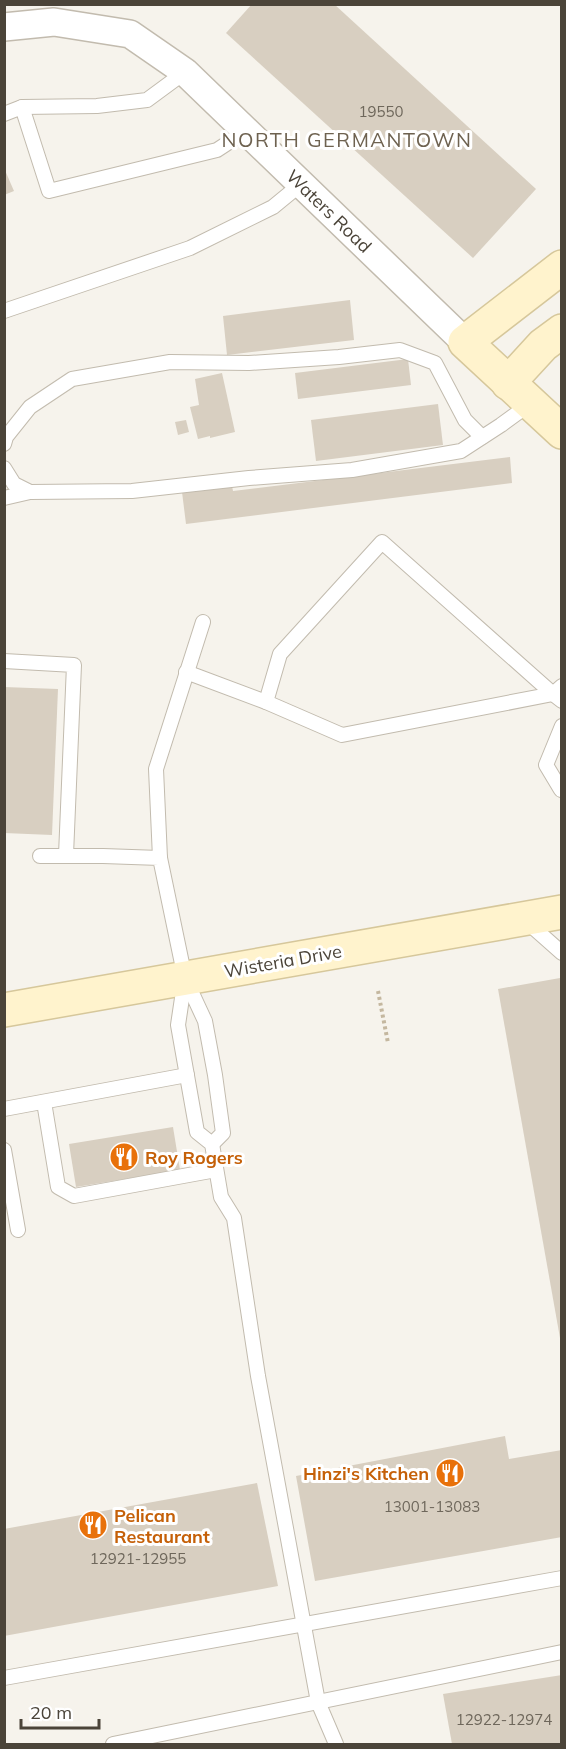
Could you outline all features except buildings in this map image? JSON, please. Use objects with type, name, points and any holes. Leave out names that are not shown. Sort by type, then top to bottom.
[{"type":"street","name":"Waters Road","points":[[4,27],[55,13],[130,34],[185,72],[561,432]]},
{"type":"street","points":[[465,342],[561,267]]},
{"type":"street","points":[[520,393],[543,345],[561,331]]},
{"type":"street","name":"Wisteria Drive","points":[[4,1010],[561,912]]},
{"type":"lane","points":[[4,114],[22,107],[97,106],[147,100],[185,72]]},
{"type":"lane","points":[[22,107],[49,191],[218,150],[246,131]]},
{"type":"lane","points":[[4,311],[190,248],[273,207],[301,184]]},
{"type":"lane","points":[[4,444],[6,437],[30,407],[72,379],[170,362],[249,363],[400,350],[435,363],[465,420],[482,437]]},
{"type":"lane","points":[[4,498],[30,492],[132,490],[352,470],[461,451],[501,425],[520,393]]},
{"type":"lane","points":[[4,422],[20,419]]},
{"type":"lane","points":[[4,468],[14,484],[30,492]]},
{"type":"lane","points":[[266,702],[280,654],[382,542],[559,693]]},
{"type":"lane","points":[[203,622],[156,769],[160,858],[185,978],[205,1022],[215,1075],[223,1133],[212,1144]]},
{"type":"lane","points":[[4,661],[74,666],[66,855]]},
{"type":"lane","points":[[186,672],[266,702],[342,735],[559,693]]},
{"type":"lane","points":[[561,726],[546,765],[561,790]]},
{"type":"lane","points":[[40,856],[160,858]]},
{"type":"lane","points":[[524,918],[561,953]]},
{"type":"lane","points":[[185,978],[178,1025],[197,1132],[212,1144],[221,1197],[234,1218],[258,1376],[318,1702],[336,1744]]},
{"type":"lane","points":[[4,1109],[187,1075]]},
{"type":"lane","points":[[44,1102],[58,1187],[74,1196],[216,1170]]},
{"type":"lane","points":[[4,1150],[18,1230]]},
{"type":"lane","points":[[4,1678],[561,1578]]},
{"type":"lane","points":[[113,1744],[561,1652]]},
{"type":"path","points":[[378,991],[387,1043]]},
{"type":"place","name":"Roy Rogers","points":[[124,1157]]},
{"type":"place","name":"Hinzi's Kitchen","points":[[450,1473]]},
{"type":"place","name":"Pelican Restaurant","points":[[93,1525]]},
{"type":"district","name":"NORTH GERMANTOWN","points":[[347,139]]}]
